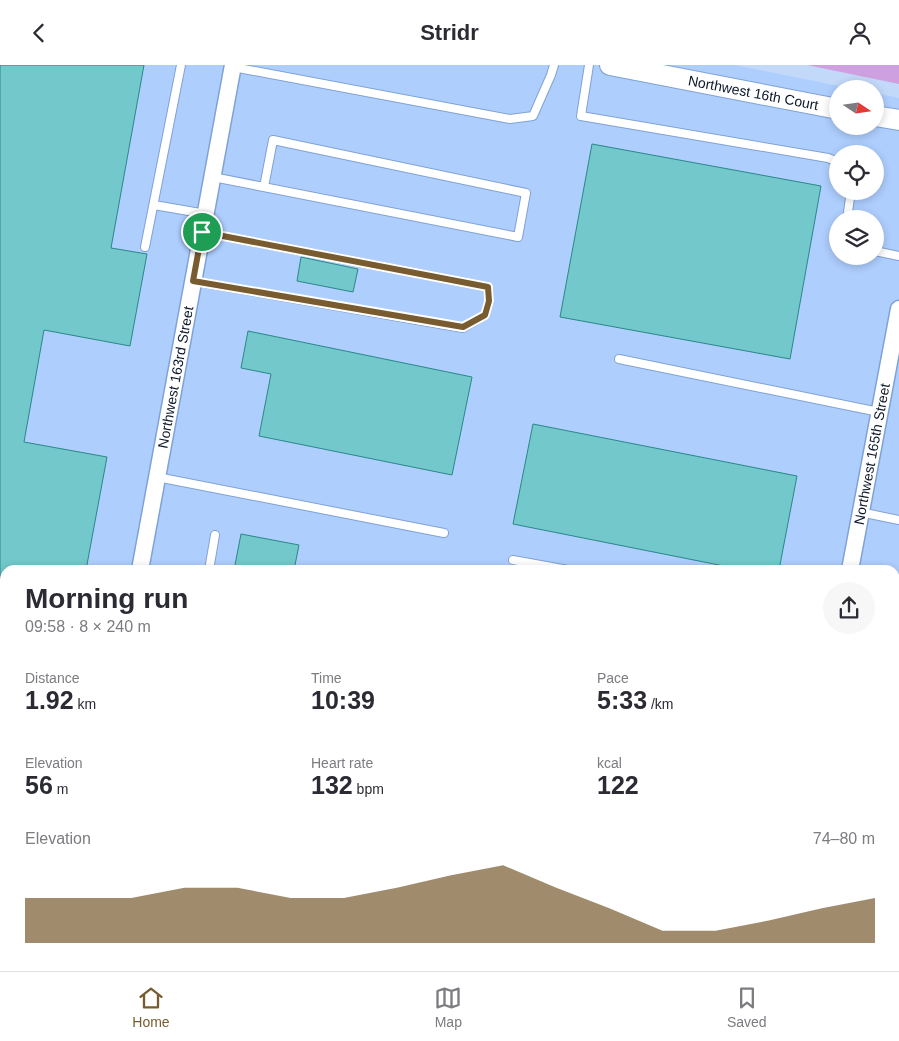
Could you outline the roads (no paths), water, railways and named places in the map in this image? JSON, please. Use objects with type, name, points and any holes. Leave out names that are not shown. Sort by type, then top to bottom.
[{"type":"street","name":"Northwest 16th Court","points":[[610,65],[829,107]]},
{"type":"street","name":"Northwest 163rd Street","points":[[141,565],[233,66]]},
{"type":"street","points":[[884,118],[899,120]]},
{"type":"street","name":"Northwest 165th Street","points":[[852,565],[860,512],[899,311]]},
{"type":"lane","points":[[145,247],[181,65]]},
{"type":"lane","points":[[233,66],[510,119],[533,116],[554,65]]},
{"type":"lane","points":[[589,65],[581,116],[829,158]]},
{"type":"lane","points":[[212,177],[518,237],[526,193],[273,140],[264,187]]},
{"type":"lane","points":[[154,205],[206,214]]},
{"type":"lane","points":[[193,281],[463,327],[485,315],[489,301],[488,287],[202,232]]},
{"type":"lane","points":[[884,253],[899,256]]},
{"type":"lane","points":[[619,359],[880,412]]},
{"type":"lane","points":[[157,477],[444,533]]},
{"type":"lane","points":[[860,512],[899,520]]},
{"type":"lane","points":[[210,565],[215,535]]},
{"type":"lane","points":[[513,560],[540,565]]}]
